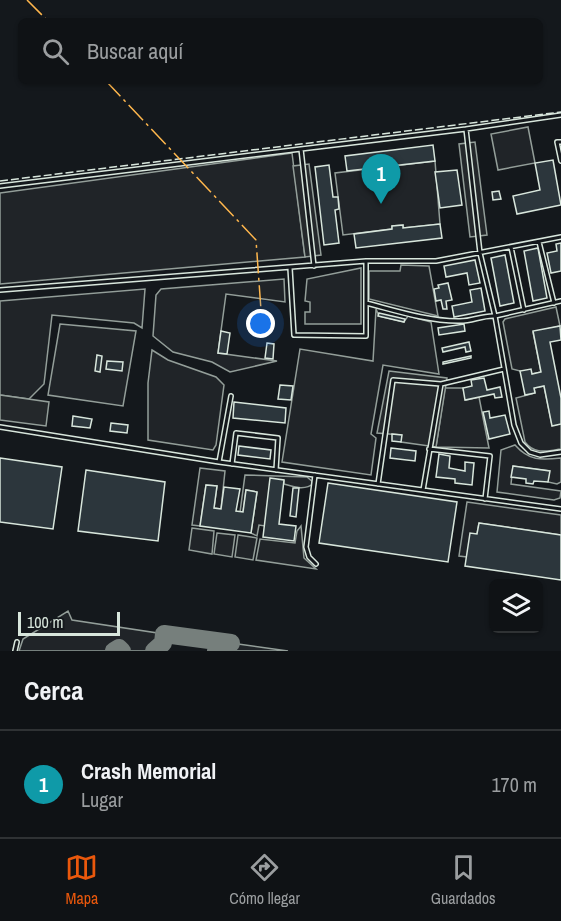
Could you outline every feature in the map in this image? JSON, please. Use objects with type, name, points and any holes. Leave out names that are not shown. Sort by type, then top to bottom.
[{"type":"lane","points":[[0,186],[466,129],[561,115]]},
{"type":"lane","points":[[466,129],[480,253],[495,316],[514,425],[521,443],[530,452],[540,455],[561,452]]},
{"type":"lane","points":[[561,142],[557,142],[561,161]]},
{"type":"lane","points":[[301,149],[314,267]]},
{"type":"lane","points":[[0,290],[314,267],[366,261],[436,261],[561,237]]},
{"type":"lane","points":[[539,242],[554,303]]},
{"type":"lane","points":[[511,247],[524,310]]},
{"type":"lane","points":[[290,268],[294,335],[366,336],[366,261]]},
{"type":"lane","points":[[366,303],[430,319],[461,322],[561,301]]},
{"type":"lane","points":[[378,484],[393,380],[441,384],[504,369]]},
{"type":"lane","points":[[423,490],[441,384]]},
{"type":"lane","points":[[219,462],[231,396]]},
{"type":"lane","points":[[0,428],[232,464],[561,509]]},
{"type":"lane","points":[[232,464],[236,433],[278,438],[276,470]]},
{"type":"lane","points":[[429,449],[490,456],[485,499]]},
{"type":"lane","points":[[315,475],[306,548],[309,557],[316,564]]},
{"type":"lane","points":[[15,651],[17,642]]},
{"type":"shaded area","points":[[528,127],[535,163],[498,170],[491,134]]},
{"type":"shaded area","points":[[475,142],[487,235],[470,237],[459,144]]},
{"type":"shaded area","points":[[292,153],[305,257],[0,284],[0,193]]},
{"type":"shaded area","points":[[435,161],[440,224],[403,228],[403,225],[392,226],[392,229],[343,235],[335,173]]},
{"type":"shaded area","points":[[309,164],[321,255],[305,257],[293,166]]},
{"type":"shaded area","points":[[401,265],[429,266],[438,316],[369,299],[369,271],[400,271]]},
{"type":"shaded area","points":[[361,268],[361,324],[305,324],[305,312],[310,312],[310,302],[305,301],[307,279]]},
{"type":"shaded area","points":[[284,279],[285,302],[226,294],[218,353],[277,361],[230,372],[212,362],[173,352],[153,336],[156,295],[161,289]]},
{"type":"shaded area","points":[[145,289],[142,328],[134,323],[52,315],[44,384],[29,399],[0,395],[0,301]]},
{"type":"shaded area","points":[[556,307],[560,326],[533,332],[541,372],[532,374],[512,369],[503,322],[505,319]]},
{"type":"shaded area","points":[[376,309],[379,316],[404,322],[408,316],[431,322],[439,374],[383,365],[371,434],[376,438],[371,475],[282,462],[300,349],[373,361]]},
{"type":"shaded area","points":[[60,324],[136,331],[123,406],[48,395]]},
{"type":"shaded area","points":[[152,350],[168,360],[216,377],[224,385],[216,445],[213,450],[148,440],[148,383]]},
{"type":"shaded area","points":[[389,371],[447,378],[436,447],[401,442],[401,435],[377,433]]},
{"type":"shaded area","points":[[544,386],[552,425],[561,424],[561,449],[537,450],[525,442],[516,398],[535,393],[534,388]]},
{"type":"shaded area","points":[[445,388],[463,388],[466,400],[479,397],[489,448],[436,447]]},
{"type":"shaded area","points":[[0,395],[49,402],[46,426],[0,420]]},
{"type":"shaded area","points":[[515,445],[530,457],[561,458],[561,482],[557,484],[548,482],[549,471],[513,466],[511,484],[561,491],[560,498],[554,500],[497,492],[501,450]]},
{"type":"shaded area","points":[[200,468],[225,471],[221,509],[214,508],[217,486],[206,485],[200,526],[192,525]]},
{"type":"shaded area","points":[[245,475],[307,477],[314,483],[299,488],[284,484],[284,480],[265,526],[259,525],[257,536],[251,533],[257,492],[246,490],[243,512],[240,512]]},
{"type":"shaded area","points":[[467,502],[561,515],[561,535],[479,523],[467,557],[459,556]]},
{"type":"shaded area","points":[[301,526],[304,558],[316,569],[256,560],[260,539],[295,543],[297,531]]},
{"type":"shaded area","points":[[192,528],[214,531],[212,554],[189,550]]},
{"type":"shaded area","points":[[217,533],[235,535],[232,557],[214,554]]},
{"type":"shaded area","points":[[238,535],[257,538],[253,560],[235,557]]},
{"type":"shaded area","points":[[68,611],[72,620],[164,634],[163,643],[154,651],[122,651],[119,648],[114,651],[19,651],[23,639]]},
{"type":"shaded area","points":[[231,643],[288,651],[216,651]]},
{"type":"building","points":[[433,145],[435,161],[347,171],[345,156]]},
{"type":"building","points":[[553,160],[561,205],[517,214],[513,196],[540,190],[535,163]]},
{"type":"building","points":[[329,165],[333,197],[338,197],[339,209],[335,210],[339,243],[324,245],[315,167]]},
{"type":"building","points":[[457,170],[462,205],[440,208],[435,172]]},
{"type":"building","points":[[499,191],[501,199],[493,200],[492,192]]},
{"type":"building","points":[[440,224],[442,238],[356,248],[354,234],[392,229],[392,226],[403,225],[403,228]]},
{"type":"building","points":[[561,243],[561,271],[551,273],[547,253],[557,251],[556,244]]},
{"type":"building","points":[[538,248],[547,298],[533,301],[524,251]]},
{"type":"building","points":[[505,255],[514,303],[500,306],[491,258]]},
{"type":"building","points":[[475,260],[480,283],[469,285],[467,273],[446,277],[444,266]]},
{"type":"building","points":[[448,283],[452,300],[446,301],[447,309],[443,309],[441,300],[436,301],[434,289],[439,288],[438,285]]},
{"type":"building","points":[[481,288],[485,311],[454,317],[452,306],[472,302],[470,290]]},
{"type":"building","points":[[379,313],[405,319],[404,322],[378,316]]},
{"type":"building","points":[[464,324],[465,331],[439,335],[438,328]]},
{"type":"building","points":[[560,326],[561,340],[550,342],[561,398],[561,424],[552,426],[544,386],[534,388],[535,393],[525,395],[520,371],[531,369],[532,374],[541,372],[533,331]]},
{"type":"building","points":[[221,331],[230,333],[227,354],[218,353]]},
{"type":"building","points":[[469,342],[471,351],[466,352],[465,347],[443,352],[442,348]]},
{"type":"building","points":[[267,343],[274,344],[273,359],[265,358]]},
{"type":"building","points":[[97,355],[102,356],[100,372],[95,371]]},
{"type":"building","points":[[471,356],[471,358],[443,364],[443,362]]},
{"type":"building","points":[[107,361],[123,362],[122,371],[106,369]]},
{"type":"building","points":[[484,378],[487,390],[500,387],[502,397],[495,398],[494,394],[465,400],[463,388],[472,386],[471,380]]},
{"type":"building","points":[[280,385],[293,386],[291,400],[278,399]]},
{"type":"building","points":[[234,402],[286,408],[285,423],[233,418]]},
{"type":"building","points":[[489,411],[490,418],[505,415],[510,434],[489,439],[483,412]]},
{"type":"building","points":[[73,416],[92,419],[90,428],[72,426]]},
{"type":"building","points":[[111,423],[128,425],[127,433],[110,431]]},
{"type":"building","points":[[392,434],[402,435],[401,442],[392,441]]},
{"type":"building","points":[[239,446],[271,450],[270,459],[238,455]]},
{"type":"building","points":[[391,448],[416,451],[415,461],[390,458]]},
{"type":"building","points":[[439,454],[450,456],[449,468],[465,471],[465,462],[474,463],[472,485],[455,483],[455,479],[436,477]]},
{"type":"building","points":[[0,458],[62,467],[53,529],[0,522]]},
{"type":"building","points":[[513,466],[550,471],[548,482],[534,481],[533,484],[526,483],[526,479],[511,477]]},
{"type":"building","points":[[86,470],[165,482],[158,541],[78,531]]},
{"type":"building","points":[[270,478],[284,480],[279,524],[296,526],[294,541],[263,537]]},
{"type":"building","points":[[328,483],[457,502],[448,562],[319,543]]},
{"type":"building","points":[[206,485],[217,486],[214,508],[221,509],[224,487],[240,489],[236,511],[243,512],[246,490],[257,492],[251,533],[200,526]]},
{"type":"building","points":[[293,488],[299,488],[296,517],[290,516]]},
{"type":"building","points":[[479,523],[561,535],[561,580],[465,566],[470,533],[477,534]]},
{"type":"taxiway","points":[[154,651],[163,643],[164,634],[231,643],[216,651]]},
{"type":"taxiway","points":[[114,651],[119,648],[122,651]]},
{"type":"fence","points":[[0,181],[561,112]]},
{"type":"power","points":[[27,0],[45,18]]},
{"type":"power","points":[[109,84],[256,240],[261,310]]},
{"type":"place","name":"Crash Memorial","points":[[381,204]]}]
